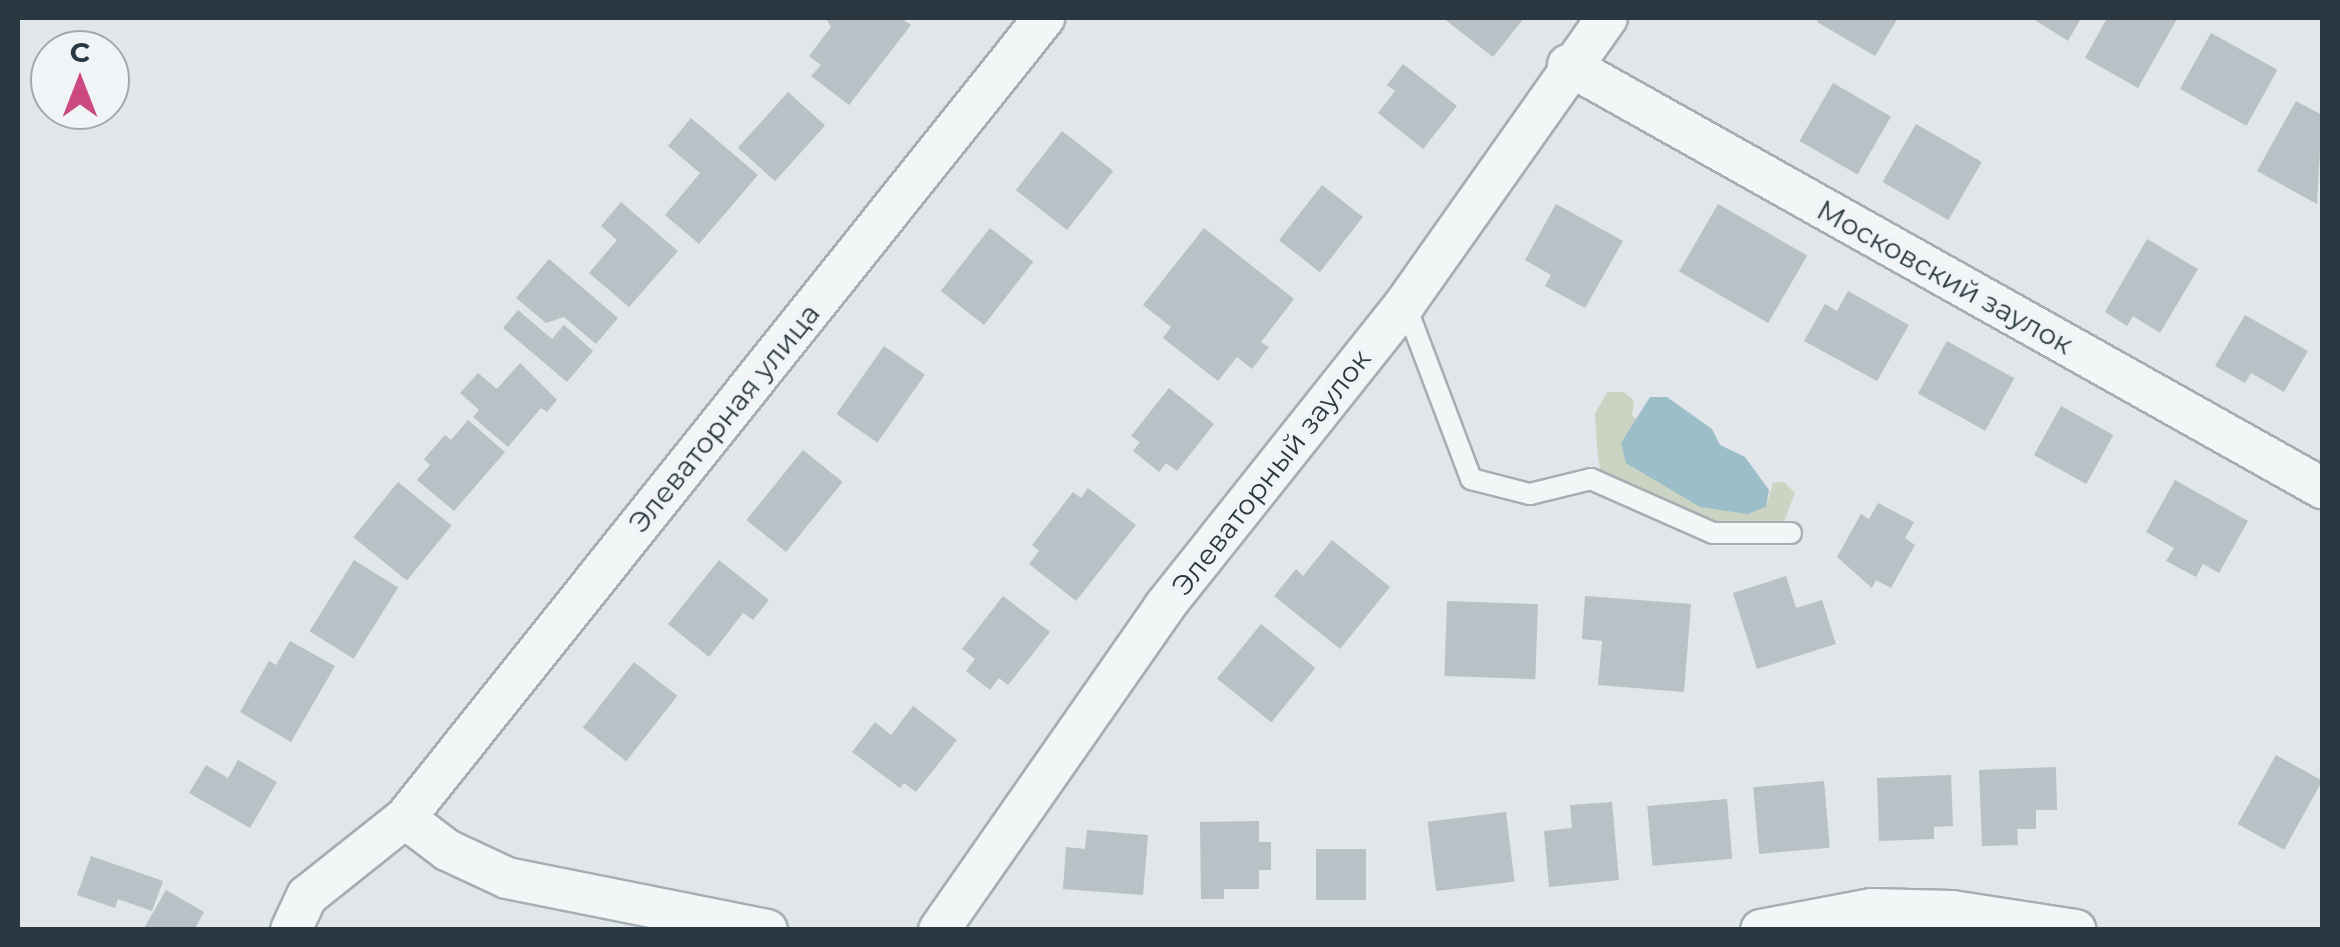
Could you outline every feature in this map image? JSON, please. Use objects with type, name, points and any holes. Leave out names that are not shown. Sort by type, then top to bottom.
[{"type":"street","name":"Элеваторная улица","points":[[291,930],[307,896],[405,818],[1044,18]]},
{"type":"street","name":"Элеваторный заулок","points":[[939,930],[1164,607],[1405,304],[1568,65],[1607,18]]},
{"type":"street","name":"Московский заулок","points":[[1568,65],[2322,488]]},
{"type":"street","points":[[405,818],[447,850],[507,878],[767,930]]},
{"type":"street","points":[[1762,930],[1872,910],[1952,910],[2076,930]]},
{"type":"lane","points":[[1405,304],[1471,479],[1530,494],[1591,479],[1713,533],[1791,533]]},
{"type":"green space","points":[[1607,392],[1624,392],[1634,401],[1632,416],[1766,507],[1773,483],[1784,482],[1795,493],[1781,529],[1709,533],[1653,519],[1614,493],[1600,470],[1597,447],[1595,414]]},
{"type":"water","points":[[1650,397],[1667,397],[1712,429],[1720,445],[1745,457],[1769,490],[1766,507],[1748,514],[1700,507],[1626,463],[1621,443]]},
{"type":"building","points":[[826,18],[901,18],[911,25],[849,105],[811,76],[821,65],[809,56],[831,27]]},
{"type":"building","points":[[1443,18],[1524,18],[1493,57]]},
{"type":"building","points":[[1819,18],[1898,18],[1875,56],[1817,22]]},
{"type":"building","points":[[2032,18],[2081,18],[2068,41]]},
{"type":"building","points":[[2107,18],[2177,19],[2138,88],[2085,58]]},
{"type":"building","points":[[2211,33],[2277,70],[2246,126],[2180,89]]},
{"type":"building","points":[[1403,64],[1457,106],[1423,149],[1378,113],[1395,91],[1387,85]]},
{"type":"building","points":[[1833,83],[1891,116],[1858,175],[1800,141]]},
{"type":"building","points":[[788,92],[825,125],[775,181],[738,148]]},
{"type":"building","points":[[2296,101],[2322,115],[2317,204],[2257,171]]},
{"type":"building","points":[[691,118],[758,175],[699,244],[665,215],[700,173],[668,146]]},
{"type":"building","points":[[1916,124],[1982,162],[1948,220],[1882,182]]},
{"type":"building","points":[[1062,131],[1113,171],[1067,230],[1016,190]]},
{"type":"building","points":[[1322,185],[1363,217],[1320,272],[1279,240]]},
{"type":"building","points":[[621,202],[678,251],[629,307],[589,273],[617,240],[601,226]]},
{"type":"building","points":[[1556,204],[1623,241],[1585,308],[1545,286],[1551,275],[1525,260]]},
{"type":"building","points":[[1718,204],[1807,255],[1768,323],[1679,272]]},
{"type":"building","points":[[990,228],[1033,262],[984,325],[941,291]]},
{"type":"building","points":[[1204,228],[1294,299],[1261,342],[1269,347],[1252,369],[1237,357],[1218,381],[1163,338],[1171,327],[1143,305]]},
{"type":"building","points":[[2147,239],[2198,269],[2160,333],[2133,316],[2127,326],[2105,312]]},
{"type":"building","points":[[549,259],[618,318],[596,344],[564,317],[546,323],[516,298]]},
{"type":"building","points":[[1848,291],[1909,325],[1877,381],[1804,341],[1825,304],[1837,311]]},
{"type":"building","points":[[518,310],[552,339],[564,325],[593,351],[567,382],[503,328]]},
{"type":"building","points":[[2245,315],[2308,351],[2284,392],[2251,373],[2245,383],[2215,366]]},
{"type":"building","points":[[1947,341],[2014,378],[1985,431],[1918,393]]},
{"type":"building","points":[[884,346],[925,375],[877,443],[836,414]]},
{"type":"building","points":[[520,363],[557,400],[547,412],[541,408],[508,447],[473,417],[479,410],[460,393],[478,373],[497,389]]},
{"type":"building","points":[[1169,388],[1214,424],[1177,471],[1166,463],[1159,472],[1133,451],[1140,442],[1131,436]]},
{"type":"building","points":[[2061,406],[2113,435],[2086,484],[2034,455]]},
{"type":"building","points":[[468,420],[505,452],[454,511],[417,480],[430,465],[424,459],[445,435],[451,440]]},
{"type":"building","points":[[803,450],[843,482],[786,552],[746,520]]},
{"type":"building","points":[[2175,480],[2248,521],[2219,573],[2203,564],[2196,577],[2166,561],[2174,548],[2146,532]]},
{"type":"building","points":[[398,482],[452,525],[407,581],[353,537]]},
{"type":"building","points":[[1088,488],[1136,525],[1076,601],[1029,564],[1039,551],[1032,545],[1073,492],[1081,498]]},
{"type":"building","points":[[1878,503],[1914,522],[1905,538],[1915,545],[1891,588],[1876,580],[1872,588],[1837,557],[1861,514],[1869,519]]},
{"type":"building","points":[[1332,540],[1390,587],[1340,649],[1274,596],[1296,569],[1303,576]]},
{"type":"building","points":[[354,560],[398,588],[354,659],[309,631]]},
{"type":"building","points":[[719,560],[769,600],[753,620],[743,613],[709,657],[668,624]]},
{"type":"building","points":[[1786,576],[1796,608],[1822,600],[1836,644],[1757,669],[1733,593]]},
{"type":"building","points":[[1003,596],[1050,632],[1008,685],[999,678],[990,690],[966,671],[975,659],[962,649]]},
{"type":"building","points":[[1585,596],[1691,604],[1684,692],[1598,685],[1602,641],[1582,639]]},
{"type":"building","points":[[1447,601],[1538,604],[1535,679],[1444,676]]},
{"type":"building","points":[[1261,624],[1315,668],[1271,722],[1217,678]]},
{"type":"building","points":[[290,641],[335,666],[291,742],[240,712],[269,661],[276,665]]},
{"type":"building","points":[[634,662],[677,696],[626,761],[583,727]]},
{"type":"building","points":[[913,706],[957,740],[916,792],[904,783],[900,788],[852,752],[875,722],[891,735]]},
{"type":"building","points":[[2276,755],[2322,780],[2284,850],[2238,824]]},
{"type":"building","points":[[238,760],[277,782],[250,828],[189,793],[206,765],[228,778]]},
{"type":"building","points":[[2056,767],[2057,810],[2036,810],[2036,829],[2017,829],[2018,845],[1982,846],[1979,770]]},
{"type":"building","points":[[1951,775],[1953,826],[1934,827],[1934,839],[1879,841],[1877,778]]},
{"type":"building","points":[[1824,781],[1830,848],[1759,854],[1753,787]]},
{"type":"building","points":[[1727,799],[1732,859],[1653,866],[1647,806]]},
{"type":"building","points":[[1612,802],[1619,880],[1549,887],[1544,831],[1572,828],[1570,805]]},
{"type":"building","points":[[1506,812],[1515,881],[1436,891],[1428,822]]},
{"type":"building","points":[[1259,821],[1259,842],[1271,842],[1271,870],[1259,870],[1259,889],[1224,889],[1224,899],[1201,899],[1200,822]]},
{"type":"building","points":[[1087,830],[1148,835],[1143,895],[1063,889],[1066,847],[1085,849]]},
{"type":"building","points":[[1316,849],[1366,849],[1366,900],[1316,900]]},
{"type":"building","points":[[91,856],[163,881],[152,911],[118,899],[115,908],[77,895]]},
{"type":"building","points":[[166,890],[204,912],[194,930],[143,930]]}]
